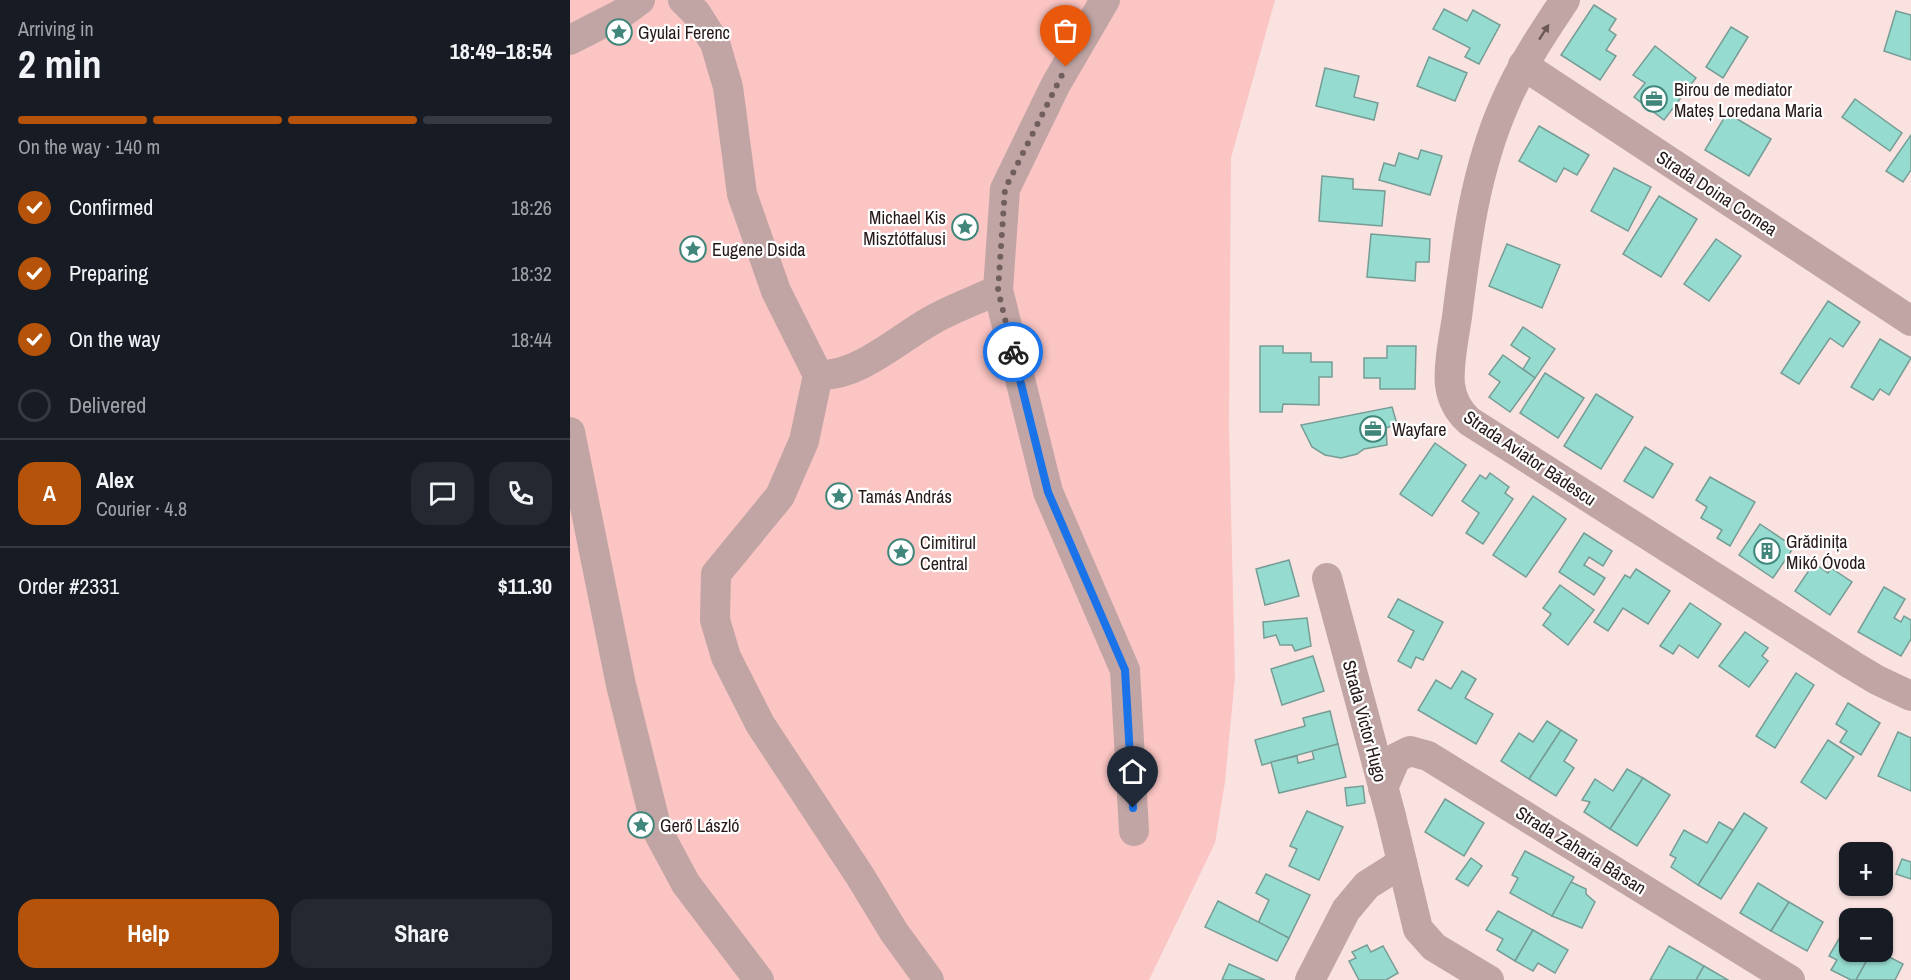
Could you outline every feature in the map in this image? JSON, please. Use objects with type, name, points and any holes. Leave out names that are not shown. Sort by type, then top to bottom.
[{"type":"street","points":[[570,40],[621,14],[640,0]]},
{"type":"street","points":[[683,0],[696,13],[715,43],[728,87],[742,194],[776,291],[818,375],[804,441],[780,496],[716,574],[715,620],[726,657],[760,724],[861,876],[894,932],[929,980]]},
{"type":"street","points":[[1105,0],[1056,84],[1005,189],[998,290],[1048,492],[1125,670],[1134,831]]},
{"type":"street","name":"Strada Aviator Bădescu","points":[[1565,0],[1523,65],[1491,139],[1474,203],[1466,245],[1449,384],[1455,405],[1469,421],[1852,665],[1911,696]]},
{"type":"street","name":"Strada Doina Cornea","points":[[1523,65],[1911,321]]},
{"type":"street","points":[[818,375],[831,375],[868,360],[934,319],[998,290]]},
{"type":"street","points":[[570,432],[624,695],[657,830],[686,884],[759,980]]},
{"type":"street","name":"Strada Victor Hugo","points":[[1327,578],[1418,929],[1434,947],[1489,980]]},
{"type":"street","name":"Strada Zaharia Bârsan","points":[[1383,788],[1396,758],[1410,751],[1428,756],[1790,980]]},
{"type":"street","points":[[1310,980],[1346,910],[1366,885],[1402,864]]},
{"type":"shaded area","name":"Cimitirul Central","points":[[570,0],[1275,0],[1231,158],[1229,427],[1235,677],[1225,782],[1215,843],[1149,980],[570,980]]},
{"type":"building","points":[[1594,5],[1616,19],[1609,30],[1616,35],[1606,50],[1616,56],[1600,80],[1561,55]]},
{"type":"building","points":[[1444,9],[1467,21],[1473,10],[1500,25],[1479,64],[1465,57],[1470,48],[1433,29]]},
{"type":"building","points":[[1896,11],[1911,15],[1911,60],[1884,51]]},
{"type":"building","points":[[1731,27],[1748,37],[1723,78],[1706,67]]},
{"type":"building","points":[[1655,46],[1696,78],[1664,120],[1634,97],[1645,83],[1633,75]]},
{"type":"building","points":[[1429,57],[1467,73],[1455,101],[1417,86]]},
{"type":"building","points":[[1325,68],[1359,76],[1354,97],[1378,103],[1374,120],[1316,106]]},
{"type":"building","points":[[1855,99],[1902,133],[1890,151],[1842,117]]},
{"type":"building","points":[[1727,113],[1771,139],[1749,176],[1705,150]]},
{"type":"building","points":[[1539,126],[1589,155],[1577,175],[1564,168],[1556,182],[1519,161]]},
{"type":"building","points":[[1911,135],[1911,170],[1903,182],[1886,171]]},
{"type":"building","points":[[1421,150],[1442,156],[1430,195],[1379,180],[1384,163],[1395,166],[1399,153],[1418,159]]},
{"type":"building","points":[[1614,168],[1651,187],[1628,231],[1591,211]]},
{"type":"building","points":[[1322,176],[1353,179],[1353,189],[1385,191],[1382,226],[1319,221]]},
{"type":"building","points":[[1659,196],[1697,219],[1661,277],[1623,254]]},
{"type":"building","points":[[1371,234],[1430,239],[1429,262],[1416,262],[1415,281],[1367,277]]},
{"type":"building","points":[[1716,239],[1741,256],[1709,301],[1684,284]]},
{"type":"building","points":[[1507,244],[1560,265],[1542,308],[1489,286]]},
{"type":"building","points":[[1828,301],[1860,322],[1843,347],[1830,338],[1799,384],[1781,373]]},
{"type":"building","points":[[1523,327],[1555,349],[1535,378],[1523,369],[1530,358],[1511,345]]},
{"type":"building","points":[[1880,339],[1911,358],[1889,395],[1880,389],[1873,400],[1851,387]]},
{"type":"building","points":[[1260,346],[1283,346],[1283,353],[1311,353],[1311,362],[1332,362],[1332,377],[1319,377],[1319,405],[1283,404],[1282,412],[1260,412]]},
{"type":"building","points":[[1387,346],[1416,346],[1415,389],[1380,389],[1380,378],[1364,378],[1364,358],[1387,358]]},
{"type":"building","points":[[1503,355],[1535,378],[1510,412],[1489,397],[1500,382],[1489,374]]},
{"type":"building","points":[[1545,373],[1584,398],[1558,438],[1520,413]]},
{"type":"building","points":[[1596,394],[1633,417],[1601,469],[1564,446]]},
{"type":"building","points":[[1392,407],[1397,424],[1386,428],[1387,445],[1364,449],[1357,454],[1341,458],[1325,455],[1312,447],[1301,425]]},
{"type":"building","points":[[1435,443],[1466,465],[1432,516],[1400,494]]},
{"type":"building","points":[[1645,447],[1673,464],[1653,498],[1624,481]]},
{"type":"building","points":[[1490,473],[1509,487],[1505,493],[1513,499],[1483,544],[1466,533],[1479,513],[1462,501],[1480,475],[1486,479]]},
{"type":"building","points":[[1710,477],[1755,502],[1730,546],[1717,538],[1722,530],[1701,518],[1707,507],[1696,500]]},
{"type":"building","points":[[1533,496],[1566,519],[1526,577],[1493,555]]},
{"type":"building","name":"Grădinița Mikó Óvoda","points":[[1760,524],[1794,547],[1773,578],[1739,555]]},
{"type":"building","points":[[1584,533],[1612,551],[1603,566],[1589,557],[1584,565],[1605,578],[1594,595],[1559,572]]},
{"type":"building","points":[[1289,560],[1299,596],[1265,605],[1256,569]]},
{"type":"building","points":[[1814,563],[1828,573],[1831,568],[1852,582],[1830,615],[1795,591]]},
{"type":"building","points":[[1636,569],[1670,591],[1648,624],[1623,608],[1608,631],[1594,622],[1625,575],[1630,578]]},
{"type":"building","points":[[1560,585],[1594,610],[1568,645],[1543,625],[1551,614],[1543,608]]},
{"type":"building","points":[[1884,587],[1905,599],[1894,618],[1901,622],[1904,616],[1911,620],[1911,639],[1901,656],[1858,632]]},
{"type":"building","points":[[1398,599],[1443,622],[1423,660],[1416,657],[1411,668],[1398,661],[1414,631],[1388,617]]},
{"type":"building","points":[[1690,603],[1721,624],[1698,658],[1679,645],[1673,654],[1660,646]]},
{"type":"building","points":[[1307,618],[1311,646],[1295,651],[1292,645],[1280,645],[1276,635],[1264,638],[1263,622]]},
{"type":"building","points":[[1745,632],[1768,648],[1762,656],[1768,661],[1749,687],[1719,666]]},
{"type":"building","points":[[1313,656],[1324,691],[1282,705],[1271,669]]},
{"type":"building","points":[[1462,671],[1476,679],[1465,698],[1493,714],[1476,744],[1418,710],[1436,680],[1451,689]]},
{"type":"building","points":[[1796,673],[1814,685],[1775,748],[1756,736]]},
{"type":"building","points":[[1848,703],[1880,723],[1861,755],[1840,742],[1847,731],[1836,724]]},
{"type":"building","points":[[1330,711],[1338,744],[1262,765],[1255,740],[1305,726],[1303,718]]},
{"type":"building","points":[[1547,721],[1561,730],[1529,779],[1501,761],[1519,733],[1533,742]]},
{"type":"building","points":[[1561,730],[1577,740],[1564,761],[1574,768],[1556,796],[1529,779]]},
{"type":"building","points":[[1898,732],[1911,738],[1911,791],[1878,776]]},
{"type":"building","points":[[1828,740],[1854,757],[1826,799],[1801,782]]},
{"type":"building","points":[[1338,744],[1346,777],[1279,793],[1271,762],[1297,756],[1298,763],[1314,759],[1312,751]]},
{"type":"building","points":[[1627,769],[1643,778],[1610,829],[1584,812],[1590,802],[1582,800],[1595,779],[1613,791]]},
{"type":"building","points":[[1643,778],[1670,795],[1637,846],[1610,829]]},
{"type":"building","points":[[1363,786],[1365,803],[1347,806],[1345,788]]},
{"type":"building","points":[[1445,799],[1484,823],[1464,856],[1425,832]]},
{"type":"building","points":[[1307,811],[1343,827],[1319,880],[1289,866],[1297,849],[1290,846]]},
{"type":"building","points":[[1744,813],[1767,828],[1721,899],[1698,885]]},
{"type":"building","points":[[1719,822],[1733,830],[1698,885],[1671,867],[1676,858],[1670,855],[1684,830],[1707,843]]},
{"type":"building","points":[[1525,851],[1574,877],[1552,916],[1510,893],[1518,878],[1512,875]]},
{"type":"building","points":[[1471,858],[1482,866],[1468,886],[1456,879]]},
{"type":"building","points":[[1902,859],[1911,862],[1911,879],[1896,874]]},
{"type":"building","points":[[1266,874],[1310,895],[1289,938],[1258,923],[1269,900],[1256,893]]},
{"type":"building","points":[[1571,882],[1586,889],[1586,894],[1595,902],[1582,928],[1552,916]]},
{"type":"building","points":[[1758,883],[1789,902],[1771,931],[1740,913]]},
{"type":"building","points":[[1218,901],[1289,938],[1277,961],[1205,927]]},
{"type":"building","points":[[1789,902],[1823,922],[1807,951],[1771,931]]},
{"type":"building","points":[[1498,911],[1533,930],[1515,961],[1497,950],[1503,939],[1486,930]]},
{"type":"building","points":[[1533,930],[1568,950],[1555,973],[1538,963],[1533,971],[1515,961]]},
{"type":"building","points":[[1839,939],[1839,962],[1866,962],[1856,980],[1851,980],[1831,970],[1837,960],[1829,956]]},
{"type":"building","points":[[1367,945],[1371,952],[1383,946],[1398,973],[1386,980],[1359,980],[1349,961],[1356,958],[1352,952]]},
{"type":"building","points":[[1669,946],[1704,966],[1696,980],[1650,980]]},
{"type":"building","points":[[1893,959],[1903,964],[1895,980],[1856,980],[1866,962],[1893,962]]},
{"type":"building","points":[[1229,964],[1265,980],[1222,980]]},
{"type":"building","points":[[1704,966],[1728,980],[1696,980]]},
{"type":"way so far","points":[[1013,352],[998,290],[1005,189],[1066,67]]},
{"type":"place","name":"Gyulai Ferenc","points":[[619,32]]},
{"type":"place","name":"Birou de mediator Mateș Loredana Maria","points":[[1654,99]]},
{"type":"place","name":"Michael Kis Misztótfalusi","points":[[965,227]]},
{"type":"place","name":"Eugene Dsida","points":[[693,249]]},
{"type":"place","name":"Wayfare","points":[[1373,429]]},
{"type":"place","name":"Tamás András","points":[[839,496]]},
{"type":"place","name":"Grădinița Mikó Óvoda","points":[[1767,551]]},
{"type":"place","name":"Cimitirul Central","points":[[901,552]]},
{"type":"place","name":"Gerő László","points":[[641,825]]},
{"type":"route","points":[[1013,352],[1048,492],[1125,670],[1133,808]]}]
